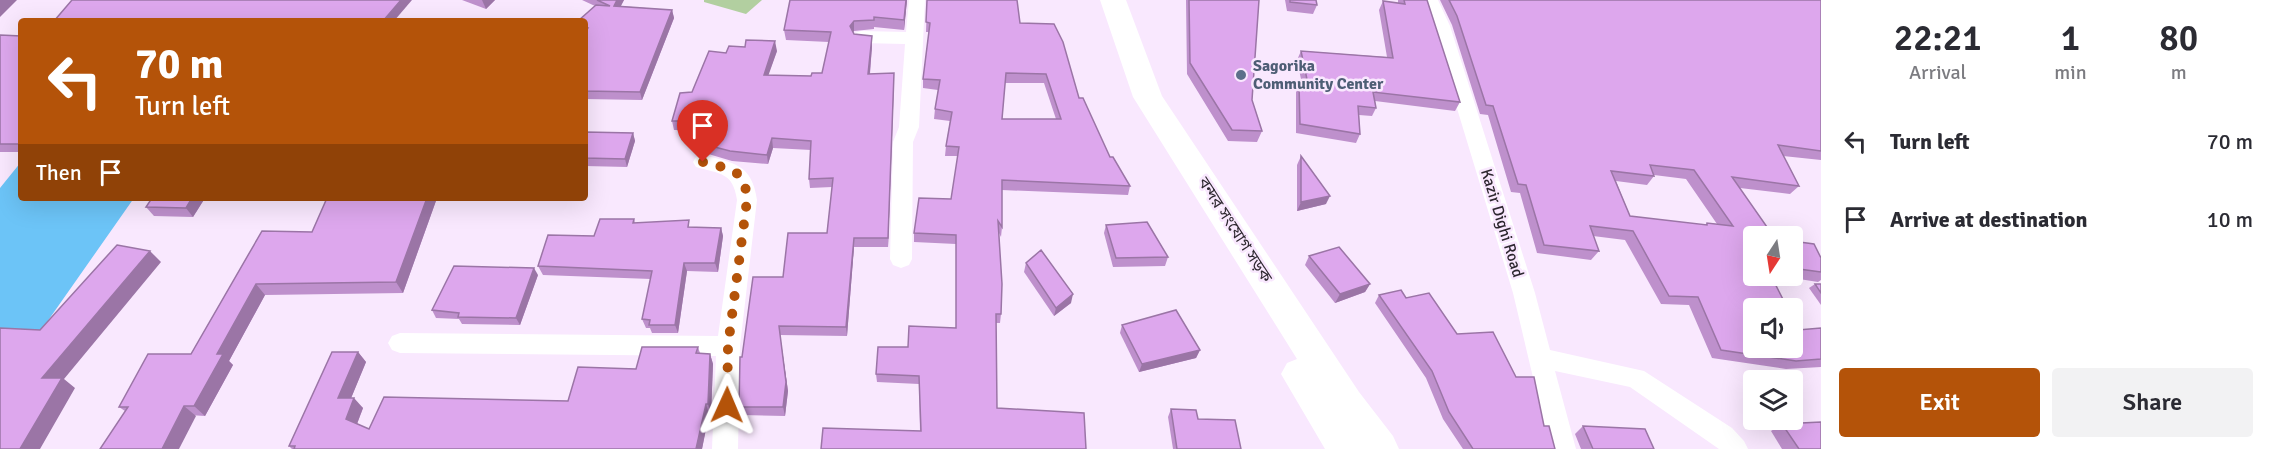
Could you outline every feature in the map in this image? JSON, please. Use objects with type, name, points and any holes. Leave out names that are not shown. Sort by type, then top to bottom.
[{"type":"highway","name":"বন্দর সংযোগ সড়ক","points":[[1096,0],[1143,124],[1347,449]]},
{"type":"highway","name":"বন্দর সংযোগ সড়ক","points":[[1113,0],[1149,97],[1346,404],[1379,449]]},
{"type":"street","points":[[901,259],[903,142],[909,127],[917,0]]},
{"type":"street","name":"Kazir Dighi Road","points":[[1430,0],[1441,26],[1524,293],[1563,449]]},
{"type":"street","points":[[861,37],[915,38]]},
{"type":"street","points":[[703,162],[737,172],[746,182],[747,200],[728,346],[725,449]]},
{"type":"street","points":[[400,343],[728,346]]},
{"type":"street","points":[[1540,358],[1636,378],[1723,436],[1735,449]]},
{"type":"green space","points":[[704,0],[762,0],[746,14],[704,2]]},
{"type":"water","points":[[18,166],[18,201],[132,201],[40,332],[0,332],[0,188]]},
{"type":"building","points":[[72,0],[401,0],[386,18],[57,18]]},
{"type":"building","points":[[597,0],[617,0],[614,6],[672,10],[640,92],[588,91],[588,18],[581,18],[596,5],[610,6]]},
{"type":"building","points":[[790,0],[906,0],[904,20],[874,17],[874,20],[854,21],[850,26],[854,34],[872,36],[868,74],[894,73],[888,238],[854,238],[846,327],[779,326],[786,382],[783,407],[739,407],[740,357],[742,357],[753,277],[783,277],[788,233],[827,233],[833,178],[809,179],[811,141],[772,138],[767,155],[730,151],[703,144],[712,121],[672,121],[680,93],[692,92],[709,51],[726,53],[729,46],[745,47],[746,40],[775,41],[764,75],[811,76],[812,73],[822,73],[831,32],[784,30]]},
{"type":"building","points":[[927,0],[1017,0],[1020,23],[1054,24],[1063,42],[1079,98],[1083,98],[1110,157],[1113,157],[1130,186],[1002,180],[1002,227],[998,221],[1002,284],[1001,314],[996,314],[997,408],[1084,413],[1086,449],[821,449],[823,428],[921,431],[919,376],[876,374],[878,347],[908,347],[909,326],[956,328],[956,235],[914,233],[919,198],[951,199],[959,147],[946,146],[952,112],[935,109],[940,80],[923,79],[930,23],[926,22]],"holes":[[[1006,73],[1046,74],[1061,119],[1002,119]]]},
{"type":"building","points":[[1189,0],[1259,0],[1252,100],[1262,131],[1232,130],[1190,63]]},
{"type":"building","points":[[1290,0],[1316,0],[1317,5],[1290,2]]},
{"type":"building","points":[[1404,0],[1427,0],[1460,102],[1373,92],[1376,108],[1358,106],[1360,134],[1300,124],[1299,84],[1308,84],[1301,51],[1393,58],[1383,1],[1405,4]]},
{"type":"building","points":[[1449,0],[1821,0],[1821,151],[1778,145],[1799,186],[1732,177],[1766,226],[1743,226],[1743,286],[1776,286],[1782,298],[1743,298],[1743,353],[1721,350],[1698,297],[1669,296],[1633,231],[1590,226],[1599,251],[1544,245],[1526,185],[1518,184],[1493,106],[1486,105],[1457,16]],"holes":[[[1650,165],[1694,170],[1733,226],[1630,216],[1611,171],[1654,176]]]},
{"type":"building","points":[[0,35],[18,36],[18,144],[0,144]]},
{"type":"building","points":[[588,132],[633,133],[625,159],[588,158]]},
{"type":"building","points":[[1301,156],[1330,196],[1301,202]]},
{"type":"building","points":[[150,201],[190,201],[186,208],[146,207]]},
{"type":"building","points":[[326,201],[426,201],[396,282],[256,284],[217,354],[223,354],[194,406],[184,406],[162,449],[100,449],[128,407],[119,407],[148,354],[191,354],[262,231],[312,232]]},
{"type":"building","points":[[600,219],[634,219],[633,223],[689,220],[688,227],[721,228],[715,263],[684,263],[675,325],[649,325],[650,320],[642,319],[652,271],[538,266],[548,235],[594,236]]},
{"type":"building","points":[[1147,222],[1168,257],[1116,258],[1106,225]]},
{"type":"building","points":[[1803,242],[1814,244],[1821,258],[1821,272],[1803,270]]},
{"type":"building","points":[[117,245],[150,251],[42,378],[62,378],[20,449],[0,449],[0,328],[40,330]]},
{"type":"building","points":[[1339,247],[1370,284],[1340,294],[1309,256]]},
{"type":"building","points":[[1041,250],[1073,294],[1056,308],[1026,263]]},
{"type":"building","points":[[454,266],[534,268],[516,318],[458,317],[459,313],[432,310]]},
{"type":"building","points":[[1815,284],[1821,284],[1821,293]]},
{"type":"building","points":[[1401,290],[1406,298],[1429,293],[1457,334],[1493,332],[1516,377],[1534,377],[1544,426],[1549,426],[1555,449],[1473,449],[1449,412],[1432,371],[1379,295]]},
{"type":"building","points":[[1176,310],[1200,350],[1142,364],[1122,325]]},
{"type":"building","points":[[1821,328],[1821,359],[1796,361],[1776,358],[1803,358],[1803,330]]},
{"type":"building","points":[[642,347],[698,347],[696,353],[710,354],[708,404],[706,404],[696,449],[294,449],[295,446],[289,446],[332,352],[358,352],[338,398],[354,398],[346,419],[369,429],[384,397],[568,401],[578,367],[636,369]]},
{"type":"building","points":[[1171,409],[1196,410],[1198,419],[1235,420],[1241,449],[1177,449]]},
{"type":"building","points":[[1821,422],[1821,449],[1799,449],[1786,430],[1803,430],[1803,423]]},
{"type":"building","points":[[1583,426],[1645,429],[1654,449],[1593,449]]},
{"type":"place","name":"Sagorika Community Center","points":[[1241,75]]},
{"type":"route","points":[[703,162],[737,172],[746,182],[747,200],[728,346],[727,405]]}]
